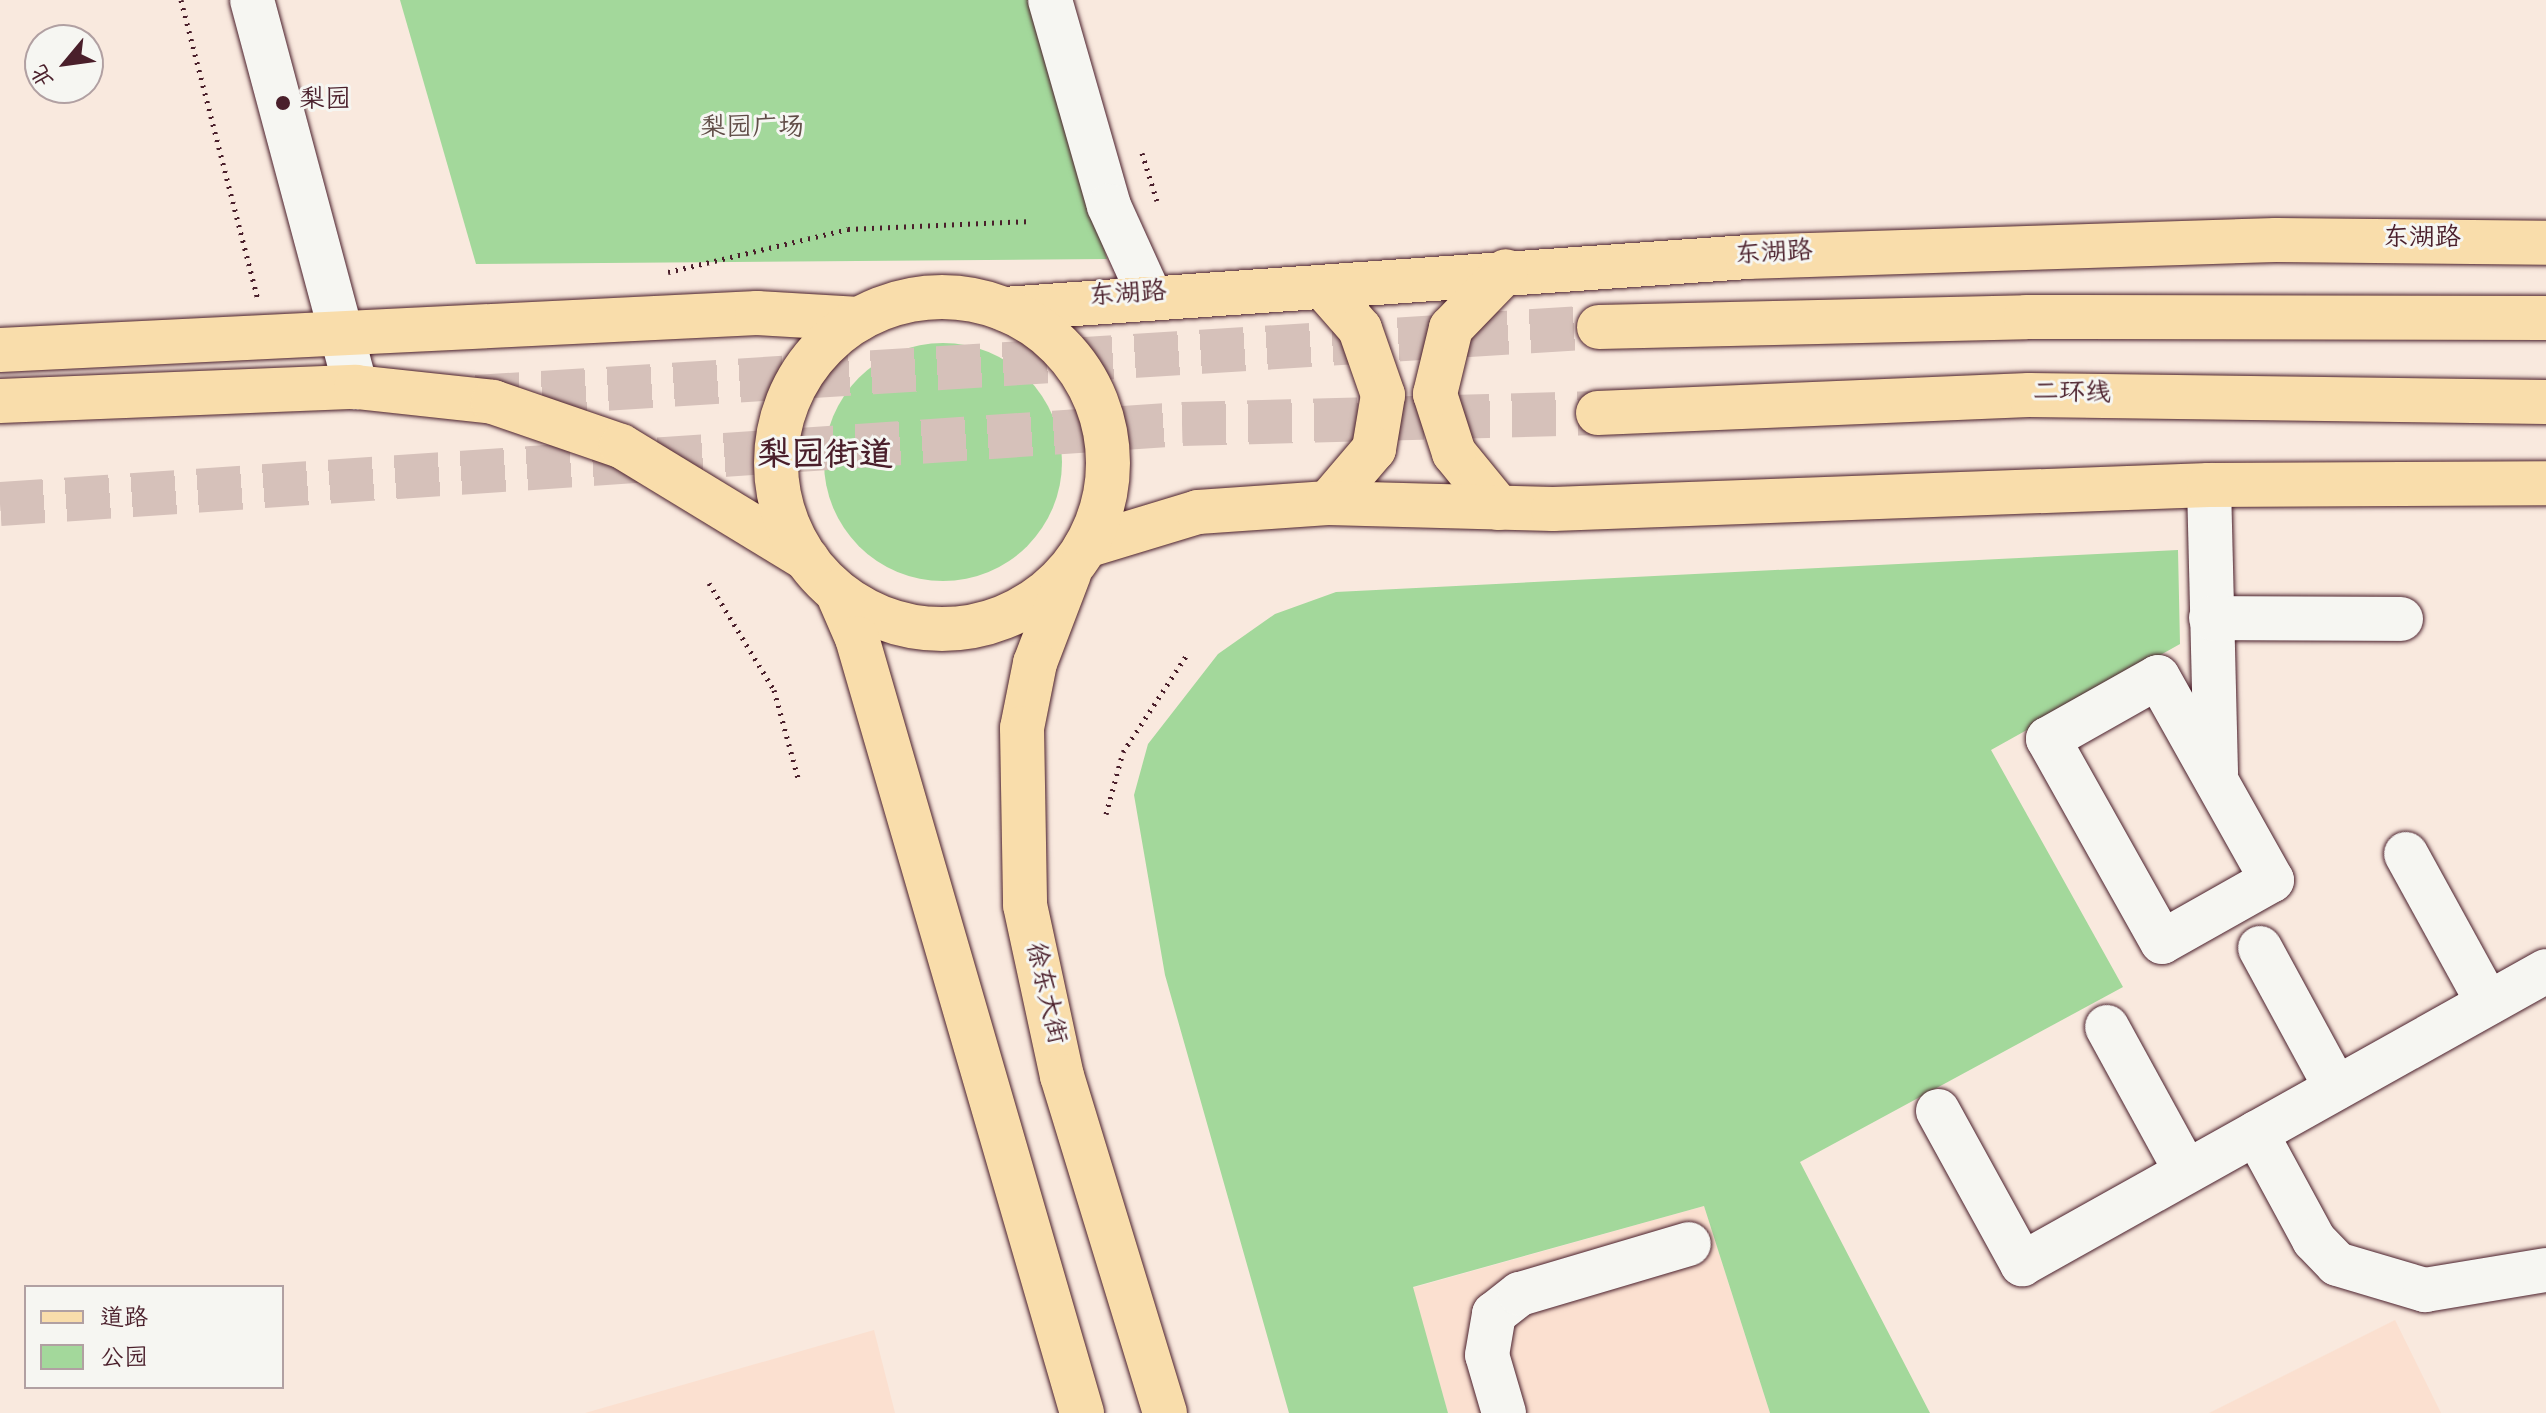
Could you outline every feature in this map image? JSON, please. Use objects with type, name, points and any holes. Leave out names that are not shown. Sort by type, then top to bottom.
[{"type":"main road","name":"东湖路","points":[[1004,309],[1149,294],[1325,289],[1506,271],[2054,244],[2546,243]]},
{"type":"main road","points":[[1499,508],[1454,453],[1435,394],[1451,328],[1506,271]]},
{"type":"main road","points":[[1325,289],[1360,329],[1383,395],[1374,449],[1328,503]]},
{"type":"main road","points":[[807,559],[779,495],[778,436],[792,390],[820,350],[859,319],[901,301],[954,297],[1004,309]]},
{"type":"main road","name":"徐东大街","points":[[1004,309],[1048,335],[1080,370],[1102,416],[1107,483],[1035,663],[1022,728],[1025,905],[1062,1076],[1165,1413]]},
{"type":"main road","points":[[0,350],[757,313],[859,319]]},
{"type":"main road","points":[[1599,327],[2026,317],[2546,318]]},
{"type":"main road","points":[[0,401],[356,387],[422,390],[551,417],[673,472],[807,559],[837,592],[877,616],[945,630],[1006,617],[1079,557],[1198,512],[1328,503],[1499,508],[2209,485],[2546,483]]},
{"type":"main road","name":"二环线","points":[[1598,413],[2029,395],[2546,402]]},
{"type":"main road","points":[[837,592],[873,691],[1082,1413]]},
{"type":"street","points":[[252,0],[356,387]]},
{"type":"street","points":[[1050,0],[1109,206],[1149,294]]},
{"type":"street","points":[[2209,485],[2216,780],[2272,880],[2162,942],[2048,739],[2158,677],[2216,780]]},
{"type":"street","points":[[2211,618],[2401,619]]},
{"type":"street","points":[[2406,854],[2488,1003]]},
{"type":"street","points":[[2260,948],[2336,1088]]},
{"type":"street","points":[[1938,1111],[2022,1264],[2546,971]]},
{"type":"street","points":[[2107,1027],[2186,1171]]},
{"type":"street","points":[[2256,1133],[2314,1240],[2337,1264],[2425,1290],[2546,1270]]},
{"type":"street","points":[[1504,1413],[1487,1355],[1494,1314],[1520,1294],[1689,1244]]},
{"type":"path","points":[[181,0],[268,338]]},
{"type":"path","points":[[663,273],[848,229],[1032,221]]},
{"type":"path","points":[[709,583],[774,690],[798,778]]},
{"type":"path","points":[[1106,814],[1123,752],[1188,653]]},
{"type":"shaded area","points":[[1704,1206],[1770,1413],[1448,1413],[1412,1288]]},
{"type":"shaded area","points":[[2395,1320],[2441,1413],[2209,1413]]},
{"type":"shaded area","points":[[874,1330],[895,1413],[585,1413]]},
{"type":"green space","name":"梨园广场","points":[[400,0],[1031,0],[1107,259],[476,264]]},
{"type":"green space","points":[[943,343],[966,345],[989,352],[1027,378],[1053,416],[1060,439],[1060,485],[1053,508],[1027,546],[989,572],[966,579],[943,581],[920,579],[897,572],[859,546],[833,508],[826,485],[824,462],[826,439],[833,416],[859,378],[897,352],[920,345]]},
{"type":"green space","points":[[2178,550],[2180,644],[1991,750],[2123,987],[1800,1162],[1930,1413],[1770,1413],[1704,1206],[1413,1287],[1448,1413],[1289,1413],[1165,975],[1134,795],[1148,744],[1218,654],[1275,614],[1336,592]]},
{"type":"tunnel","points":[[476,397],[1599,327]]},
{"type":"tunnel","points":[[0,504],[1182,424],[1598,413]]},
{"type":"place","name":"梨园","points":[[283,103]]},
{"type":"district","name":"梨园街道","points":[[825,460]]}]
